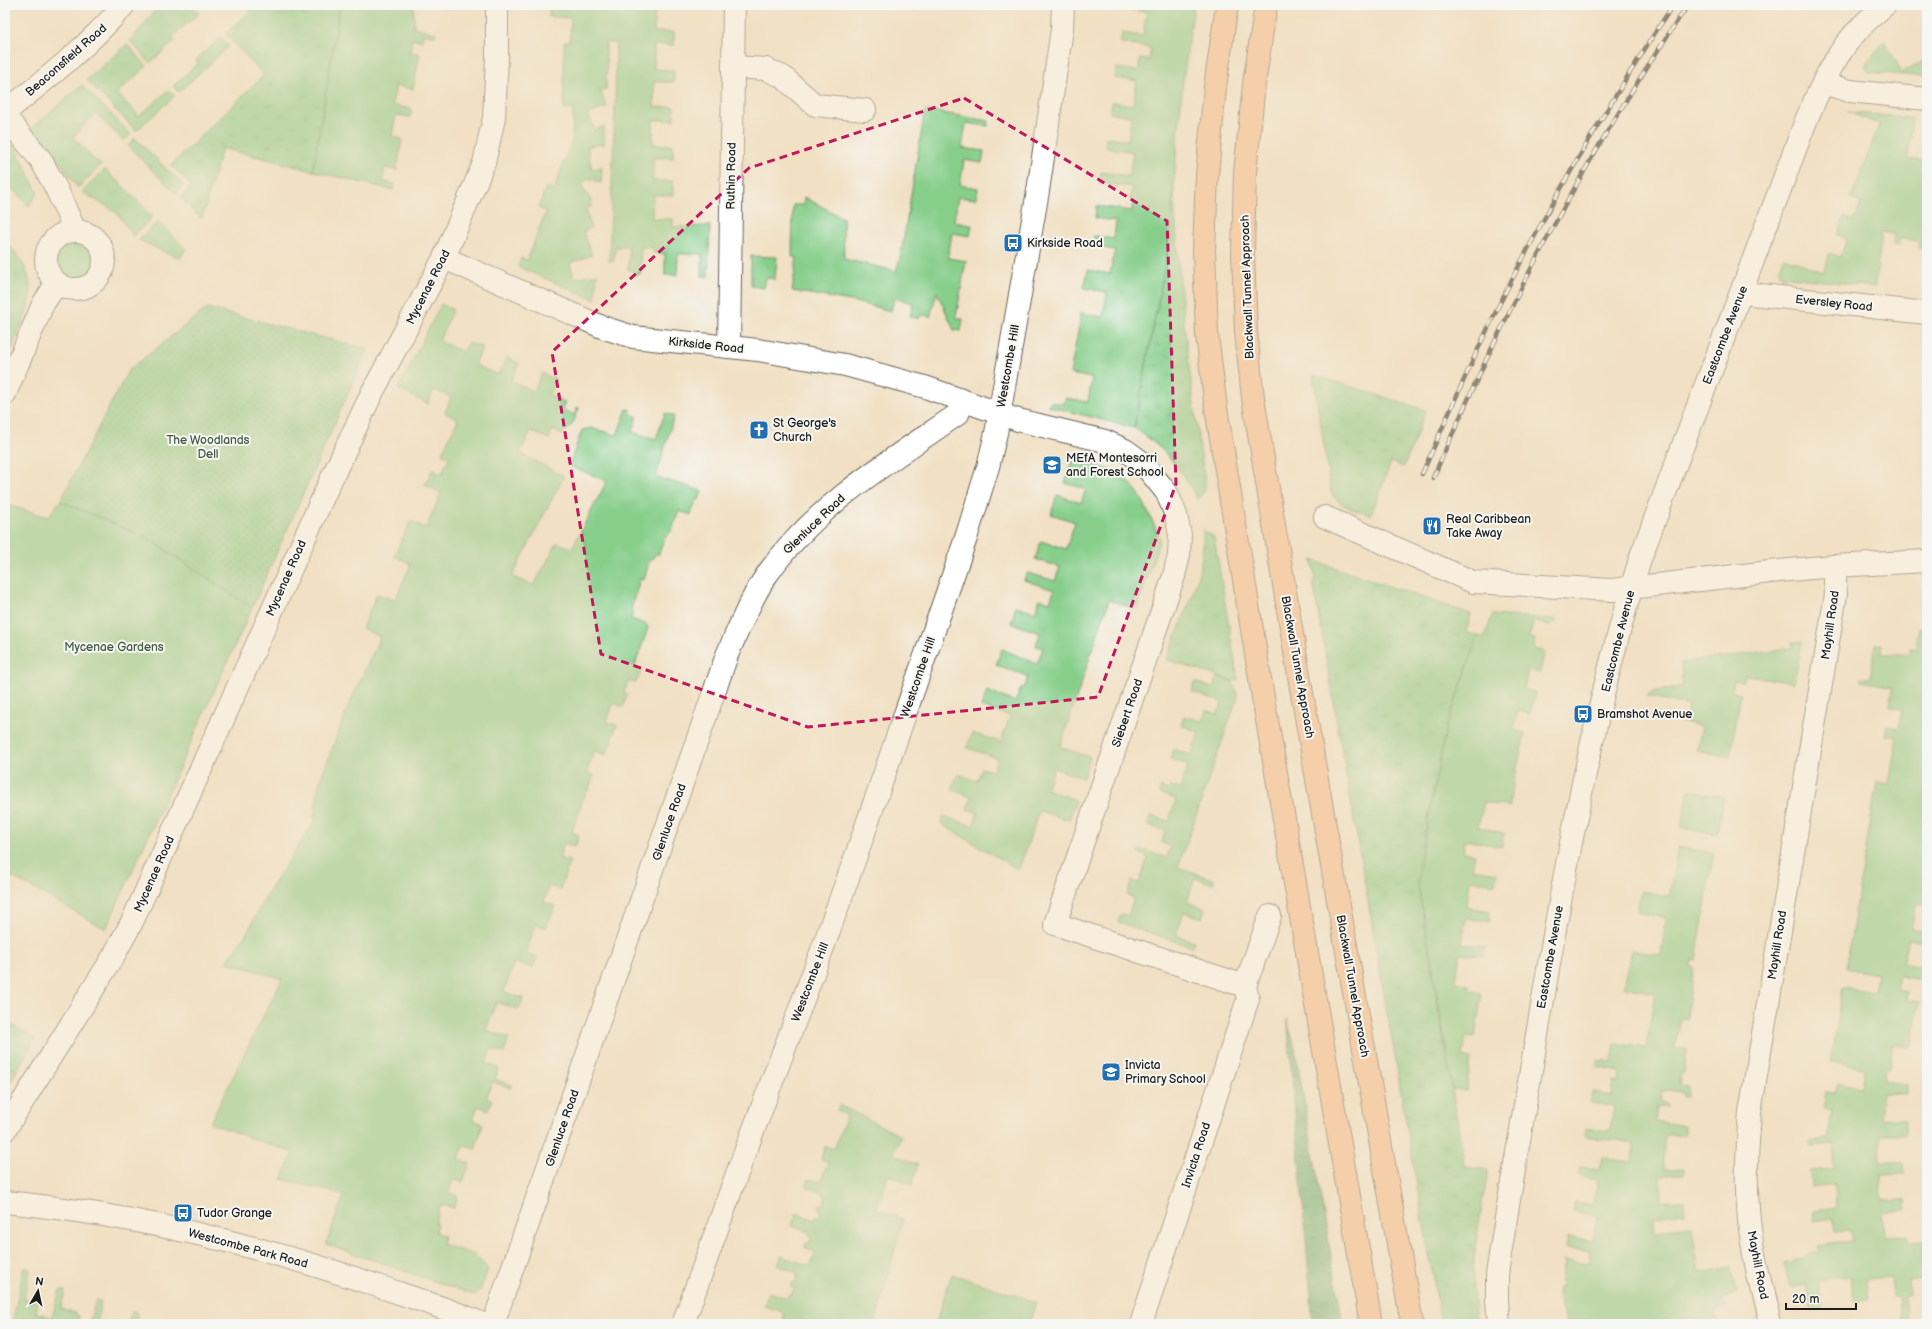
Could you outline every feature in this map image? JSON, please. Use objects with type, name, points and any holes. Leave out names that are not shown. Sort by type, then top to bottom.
[{"type":"highway","points":[[1227,5],[1215,87],[1207,175],[1204,251],[1207,335],[1216,408],[1371,1324]]},
{"type":"highway","name":"Blackwall Tunnel Approach","points":[[1266,5],[1254,84],[1245,173],[1243,253],[1246,332],[1253,398],[1302,696],[1412,1324]]},
{"type":"street","name":"Beaconsfield Road","points":[[5,112],[98,33],[124,5]]},
{"type":"street","name":"Mycenae Road","points":[[5,1130],[113,957],[132,922],[329,484],[372,393],[444,258],[484,163],[494,118],[497,56],[497,5]]},
{"type":"street","name":"Ruthin Road","points":[[729,347],[734,5]]},
{"type":"street","name":"Westcombe Hill","points":[[683,1324],[739,1168],[822,950],[914,690],[990,460],[1039,183],[1061,36],[1063,5]]},
{"type":"street","name":"Eastcombe Avenue","points":[[1499,1324],[1497,1274],[1564,871],[1599,717],[1631,588],[1641,556],[1742,293],[1807,118],[1823,83],[1840,53],[1861,26],[1885,5]]},
{"type":"street","points":[[733,67],[766,69],[783,77],[814,105],[865,110]]},
{"type":"street","points":[[1823,83],[1850,90],[1927,99]]},
{"type":"street","points":[[5,116],[41,160],[58,190],[75,231]]},
{"type":"street","points":[[75,231],[85,233],[93,238],[100,245],[103,255],[103,265],[100,274],[94,282],[85,287],[75,289],[57,283],[47,268],[46,259],[52,243],[58,236],[75,231]]},
{"type":"street","name":"Kirkside Road","points":[[444,258],[608,329],[633,337],[729,347],[845,365],[890,376],[999,414]]},
{"type":"street","points":[[5,394],[43,304],[57,283]]},
{"type":"street","name":"Eversley Road","points":[[1742,293],[1927,313]]},
{"type":"street","name":"Glenluce Road","points":[[493,1324],[727,655],[750,604],[766,576],[800,534],[851,488],[958,414],[963,401]]},
{"type":"street","name":"Siebert Road","points":[[999,414],[1105,441],[1125,450],[1143,463],[1167,493],[1176,515],[1180,534],[1179,555],[1174,576],[1056,924],[1246,986]]},
{"type":"street","points":[[1325,517],[1473,582],[1612,590],[1834,566],[1927,561]]},
{"type":"street","name":"Mayhill Road","points":[[1770,1324],[1755,1258],[1748,1207],[1747,1161],[1750,1112],[1836,594],[1834,566]]},
{"type":"street","name":"Invicta Road","points":[[1140,1324],[1248,999],[1246,986],[1270,916]]},
{"type":"street","name":"Westcombe Park Road","points":[[5,1202],[86,1212],[159,1226],[252,1248],[350,1276],[483,1324]]},
{"type":"highlighted area","points":[[964,98],[1167,221],[1176,484],[1098,697],[808,727],[601,654],[552,352],[749,168]]},
{"type":"green space","points":[[160,5],[191,5],[199,13],[172,37],[175,41],[150,63],[130,41]]},
{"type":"green space","points":[[251,5],[340,5],[313,171],[222,148],[202,219],[180,198],[191,186],[171,165],[264,75],[225,34],[254,8]]},
{"type":"green space","points":[[340,5],[414,5],[414,27],[436,33],[435,36],[423,34],[422,41],[412,39],[410,52],[420,54],[413,89],[396,86],[392,105],[412,109],[410,117],[396,115],[392,136],[402,139],[397,170],[385,168],[383,181],[394,184],[393,190],[313,171]]},
{"type":"green space","points":[[564,5],[675,5],[675,7],[655,8],[654,32],[674,32],[674,45],[654,45],[654,69],[674,70],[674,82],[654,82],[654,107],[674,107],[674,120],[653,120],[653,144],[673,145],[673,158],[653,158],[653,181],[673,181],[673,195],[653,195],[652,219],[673,219],[673,227],[710,226],[708,276],[702,276],[702,254],[678,254],[677,275],[665,275],[665,254],[653,253],[653,248],[641,247],[640,274],[633,274],[633,270],[628,270],[629,247],[615,247],[614,261],[609,261],[616,43],[606,42],[606,89],[600,90],[607,107],[588,114],[595,130],[604,126],[604,145],[597,144],[587,147],[592,169],[602,167],[601,183],[589,178],[581,184],[592,202],[590,203],[592,206],[586,208],[591,228],[583,232],[592,255],[570,263],[574,278],[597,274],[595,300],[518,267],[521,258],[527,260],[546,211],[538,208],[546,187],[554,189],[572,140],[573,110],[564,110],[564,42],[570,41],[571,18],[549,17],[549,8],[564,9]]},
{"type":"green space","points":[[1126,5],[1194,5],[1183,81],[1168,249],[1134,428],[1048,406],[1051,402],[1064,404],[1065,398],[1088,402],[1092,378],[1070,374],[1080,313],[1103,317],[1107,292],[1084,288],[1088,270],[1110,274],[1115,250],[1092,246],[1094,236],[1114,239],[1116,221],[1095,218],[1096,206],[1132,211],[1133,201],[1130,200],[1132,187],[1100,183],[1101,172],[1129,176],[1133,152],[1105,147],[1106,137],[1128,140],[1132,116],[1110,113],[1112,102],[1133,105],[1137,81],[1115,78],[1117,68],[1138,71],[1140,59],[1149,60],[1151,48],[1120,43],[1122,33],[1143,36],[1147,12],[1125,9]]},
{"type":"green space","points":[[221,37],[229,46],[179,92],[173,86],[198,63],[196,60]]},
{"type":"green space","points":[[1885,41],[1902,73],[1927,59],[1927,77],[1870,72],[1866,69],[1866,63]]},
{"type":"green space","points":[[127,44],[147,66],[117,93],[139,116],[169,90],[175,96],[136,131],[87,80]]},
{"type":"green space","points":[[82,85],[131,134],[124,141],[96,114],[73,137],[89,153],[89,155],[101,165],[78,188],[52,151],[31,129]]},
{"type":"green space","points":[[925,110],[989,121],[988,126],[966,123],[962,148],[984,151],[982,163],[964,160],[960,185],[978,188],[976,199],[958,197],[954,222],[972,225],[970,236],[952,233],[948,258],[966,261],[956,317],[963,319],[961,331],[954,330],[937,292],[930,317],[921,314],[919,319],[910,316],[913,303],[894,298],[891,311],[851,301],[792,291],[797,257],[792,257],[793,205],[804,205],[804,197],[843,218],[844,259],[896,271],[901,255]]},
{"type":"green space","points":[[1848,112],[1912,118],[1908,159],[1927,161],[1927,249],[1918,248],[1919,241],[1900,239],[1899,246],[1893,245],[1894,234],[1882,232],[1875,287],[1781,276],[1779,271],[1784,257],[1823,272],[1830,253],[1840,257],[1847,239],[1837,235],[1844,217],[1854,221],[1861,203],[1851,199],[1879,124]]},
{"type":"green space","points":[[135,138],[184,186],[176,194],[128,146]]},
{"type":"green space","points":[[13,142],[38,193],[29,206],[6,183],[5,184],[5,147]]},
{"type":"green space","points":[[105,169],[153,217],[133,236],[118,214],[82,192]]},
{"type":"green space","points":[[1174,188],[1186,339],[1206,489],[1198,500],[1178,468],[1163,451],[1155,443],[1134,428],[1168,249]]},
{"type":"green space","points":[[158,221],[186,249],[180,259],[139,240]]},
{"type":"green space","points":[[71,238],[79,238],[84,239],[91,244],[96,251],[96,269],[91,276],[84,281],[71,282],[63,279],[56,272],[53,264],[53,256],[56,248],[63,241]]},
{"type":"green space","points":[[5,241],[18,256],[26,269],[30,281],[28,306],[12,349],[5,347]]},
{"type":"green space","points":[[751,256],[777,257],[775,279],[766,278],[764,288],[751,286]]},
{"type":"green space","points":[[441,304],[453,310],[439,341],[463,352],[468,343],[483,347],[475,365],[498,375],[506,357],[519,363],[511,381],[534,391],[542,373],[555,379],[549,395],[565,402],[562,409],[574,415],[578,407],[579,408],[572,425],[562,435],[553,430],[549,439],[531,431],[520,453],[564,476],[512,577],[534,585],[557,543],[572,548],[607,481],[569,466],[582,430],[591,428],[617,435],[627,409],[631,410],[630,414],[637,416],[632,432],[656,439],[665,413],[674,416],[656,477],[702,491],[699,500],[696,500],[691,515],[679,511],[672,530],[664,539],[659,554],[656,554],[649,562],[644,580],[640,579],[631,609],[633,610],[631,619],[646,624],[648,628],[634,668],[641,671],[636,683],[628,681],[624,693],[627,694],[623,707],[615,703],[613,704],[607,722],[617,725],[606,755],[595,751],[586,773],[594,776],[588,791],[586,791],[572,832],[579,835],[575,847],[564,843],[559,858],[570,861],[560,890],[549,886],[544,902],[555,906],[546,928],[536,924],[526,953],[537,957],[533,968],[514,962],[504,992],[523,998],[519,1010],[496,1002],[486,1030],[509,1038],[504,1053],[491,1049],[486,1063],[499,1068],[495,1079],[512,1085],[510,1088],[492,1082],[486,1098],[492,1100],[488,1110],[478,1106],[473,1120],[483,1124],[475,1149],[464,1146],[459,1159],[470,1163],[463,1182],[453,1179],[449,1193],[458,1196],[454,1208],[444,1205],[440,1207],[435,1222],[437,1225],[435,1232],[444,1236],[442,1244],[475,1255],[488,1269],[481,1289],[474,1295],[326,1244],[344,1195],[282,1179],[293,1153],[210,1123],[282,979],[227,962],[248,931],[268,892],[313,824],[319,783],[349,705],[380,637],[362,628],[377,594],[395,600],[411,564],[394,556],[411,521],[426,528],[441,493],[425,485],[432,470],[442,474],[449,457],[442,453],[458,419],[445,413],[451,397],[434,390],[428,404],[398,389]]},
{"type":"green space","name":"The Woodlands Dell","points":[[207,308],[368,349],[252,608],[149,539],[60,501],[128,371]]},
{"type":"green space","points":[[1313,375],[1426,410],[1404,467],[1391,462],[1371,515],[1348,508],[1339,502],[1331,492]]},
{"type":"green space","points":[[1074,458],[1109,470],[1121,476],[1130,484],[1138,493],[1145,505],[1160,539],[1137,609],[1109,600],[1060,747],[1090,757],[1083,778],[1054,768],[1046,789],[1076,800],[1069,820],[1039,811],[1019,870],[941,824],[943,816],[973,826],[978,813],[967,809],[972,797],[952,790],[958,774],[977,781],[982,768],[993,771],[997,758],[967,748],[972,733],[1001,742],[1010,716],[981,707],[987,691],[1015,702],[1021,688],[1025,687],[1028,676],[996,665],[1002,649],[1037,664],[1043,648],[1036,646],[1040,633],[1011,623],[1015,606],[1035,612],[1040,599],[1050,602],[1054,590],[1024,580],[1026,574],[1028,573],[1055,581],[1060,567],[1035,559],[1041,541],[1066,549],[1075,522],[1051,514],[1057,495],[1081,503],[1086,489],[1065,483]]},
{"type":"green space","name":"Mycenae Gardens","points":[[60,501],[149,539],[252,608],[106,929],[5,873],[5,504],[48,517]]},
{"type":"green space","points":[[1203,530],[1214,537],[1238,680],[1232,681],[1167,660],[1197,580],[1201,564]]},
{"type":"green space","points":[[1312,560],[1471,614],[1466,632],[1478,636],[1446,729],[1419,865],[1418,884],[1465,1167],[1488,1170],[1475,1247],[1473,1286],[1477,1324],[1441,1324],[1313,583],[1315,577]]},
{"type":"green space","points":[[1492,615],[1556,619],[1556,621],[1550,625],[1533,622],[1529,638],[1535,639],[1533,649],[1545,651],[1540,673],[1528,670],[1524,689],[1535,692],[1530,714],[1518,711],[1513,730],[1525,733],[1510,799],[1510,807],[1484,802],[1478,827],[1504,833],[1502,847],[1465,840],[1463,852],[1475,854],[1472,869],[1497,873],[1495,884],[1470,880],[1466,907],[1490,911],[1489,922],[1466,918],[1462,943],[1485,947],[1483,956],[1460,953],[1456,982],[1469,985],[1469,990],[1482,993],[1475,1037],[1466,1036],[1463,1057],[1471,1059],[1466,1091],[1453,1089],[1418,884],[1419,865],[1446,729],[1478,636],[1484,638]]},
{"type":"green space","points":[[1919,627],[1927,627],[1927,870],[1923,887],[1927,888],[1927,905],[1918,903],[1911,928],[1927,932],[1927,943],[1908,939],[1902,963],[1925,968],[1922,980],[1899,976],[1896,989],[1908,991],[1907,1000],[1919,1002],[1911,1047],[1892,1045],[1890,1069],[1885,1069],[1884,1081],[1907,1084],[1907,1094],[1883,1093],[1880,1118],[1905,1120],[1905,1136],[1881,1136],[1880,1162],[1904,1162],[1905,1174],[1881,1175],[1881,1200],[1905,1199],[1906,1210],[1882,1212],[1884,1237],[1907,1236],[1908,1242],[1927,1241],[1927,1278],[1909,1280],[1910,1296],[1905,1297],[1907,1321],[1901,1321],[1898,1297],[1893,1297],[1891,1277],[1866,1279],[1868,1299],[1854,1301],[1850,1276],[1819,1281],[1823,1308],[1812,1311],[1806,1285],[1790,1288],[1784,1263],[1809,1257],[1809,1254],[1820,1252],[1819,1246],[1852,1241],[1849,1229],[1835,1231],[1833,1218],[1814,1221],[1813,1211],[1836,1208],[1835,1184],[1811,1187],[1810,1171],[1834,1169],[1834,1145],[1811,1147],[1810,1141],[1828,1139],[1832,1111],[1823,1109],[1826,1092],[1835,1093],[1837,1083],[1861,1087],[1864,1068],[1831,1062],[1843,987],[1874,992],[1877,974],[1846,968],[1877,782],[1889,784],[1897,737],[1885,735],[1887,726],[1899,728],[1902,709],[1890,707],[1893,687],[1861,681],[1861,678],[1870,678],[1876,644],[1882,645],[1881,654],[1909,654],[1910,648],[1916,649]]},
{"type":"green space","points":[[1802,641],[1794,683],[1745,675],[1744,681],[1734,680],[1732,692],[1741,694],[1730,757],[1697,750],[1702,726],[1676,721],[1678,714],[1686,716],[1688,705],[1647,696],[1648,693],[1683,686],[1681,663],[1792,648],[1792,642]]},
{"type":"green space","points":[[1217,677],[1232,681],[1238,696],[1178,867],[1215,880],[1213,884],[1195,878],[1187,902],[1205,908],[1202,918],[1184,912],[1176,935],[1194,941],[1192,947],[1118,922],[1121,914],[1128,916],[1134,898],[1127,895],[1132,881],[1139,883],[1148,857],[1138,853],[1140,849],[1167,858],[1170,846],[1162,843],[1165,831],[1147,825],[1151,816],[1169,821],[1176,799],[1159,793],[1160,787],[1169,790],[1171,786],[1180,789],[1188,765],[1170,759],[1173,749],[1191,755],[1199,732],[1181,725],[1184,716],[1202,721],[1206,710],[1218,714],[1222,702],[1192,692],[1195,682],[1213,688]]},
{"type":"green space","points":[[1689,790],[1724,797],[1717,834],[1681,828]]},
{"type":"green space","points":[[1678,847],[1714,853],[1696,960],[1692,959],[1691,967],[1694,968],[1687,1019],[1681,1018],[1674,1047],[1687,1049],[1684,1073],[1681,1073],[1679,1085],[1688,1086],[1687,1097],[1683,1096],[1683,1092],[1666,1090],[1661,1093],[1660,1100],[1667,1105],[1667,1107],[1657,1106],[1655,1122],[1684,1125],[1684,1135],[1664,1135],[1664,1170],[1683,1169],[1683,1175],[1660,1176],[1661,1201],[1684,1200],[1685,1213],[1654,1217],[1655,1231],[1692,1227],[1699,1273],[1731,1267],[1736,1293],[1722,1299],[1726,1306],[1713,1312],[1718,1324],[1697,1324],[1695,1319],[1684,1324],[1567,1324],[1557,1289],[1560,1287],[1564,1261],[1589,1264],[1591,1252],[1566,1248],[1568,1237],[1593,1241],[1597,1216],[1572,1212],[1574,1202],[1594,1205],[1598,1180],[1578,1176],[1580,1167],[1599,1170],[1602,1157],[1632,1162],[1634,1144],[1585,1136],[1586,1128],[1610,1131],[1614,1106],[1590,1103],[1592,1092],[1612,1095],[1614,1081],[1619,1082],[1620,1072],[1596,1067],[1597,1060],[1612,1062],[1615,1043],[1646,1048],[1655,993],[1624,987],[1631,950],[1661,955],[1666,918],[1637,912],[1641,891],[1669,896]]},
{"type":"green space","points":[[1287,1018],[1295,1048],[1343,1324],[1313,1324]]},
{"type":"green space","points":[[5,1021],[35,1038],[17,1071],[5,1064]]},
{"type":"green space","points":[[5,1064],[17,1071],[5,1090]]},
{"type":"green space","points":[[839,1105],[901,1136],[893,1154],[918,1165],[912,1185],[889,1175],[877,1209],[903,1219],[875,1324],[778,1324],[782,1322],[784,1318],[782,1312],[764,1306],[769,1292],[787,1298],[788,1295],[792,1294],[794,1289],[791,1286],[792,1283],[796,1282],[796,1272],[778,1266],[781,1256],[811,1266],[815,1252],[804,1247],[809,1243],[811,1238],[809,1232],[791,1226],[797,1213],[814,1220],[816,1217],[820,1216],[821,1211],[819,1208],[820,1205],[824,1204],[824,1194],[806,1187],[809,1179],[820,1182],[828,1162],[821,1159],[825,1146],[834,1149],[847,1115],[837,1111]]},
{"type":"green space","points":[[24,1267],[30,1269],[24,1299],[38,1302],[36,1313],[52,1317],[60,1290],[65,1291],[61,1309],[76,1313],[76,1315],[79,1316],[78,1324],[12,1324]]},
{"type":"green space","points":[[952,1274],[1036,1302],[1029,1324],[935,1324]]},
{"type":"green space","points":[[96,1300],[101,1301],[97,1324],[89,1324]]},
{"type":"green space","points":[[132,1311],[137,1312],[137,1322],[144,1324],[127,1324]]},
{"type":"railway","points":[[1422,474],[1508,286],[1539,227],[1594,131],[1673,5]]},
{"type":"railway","points":[[1433,478],[1492,347],[1565,204],[1612,123],[1688,5]]},
{"type":"place","name":"Kirkside Road","points":[[1013,243]]},
{"type":"place","name":"St George's Church","points":[[759,430]]},
{"type":"place","name":"MEfA Montesorri and Forest School","points":[[1052,465]]},
{"type":"place","name":"Real Caribbean Take Away","points":[[1432,526]]},
{"type":"place","name":"Bramshot Avenue","points":[[1583,714]]},
{"type":"place","name":"Invicta Primary School","points":[[1111,1072]]},
{"type":"place","name":"Tudor Grange","points":[[183,1213]]}]
